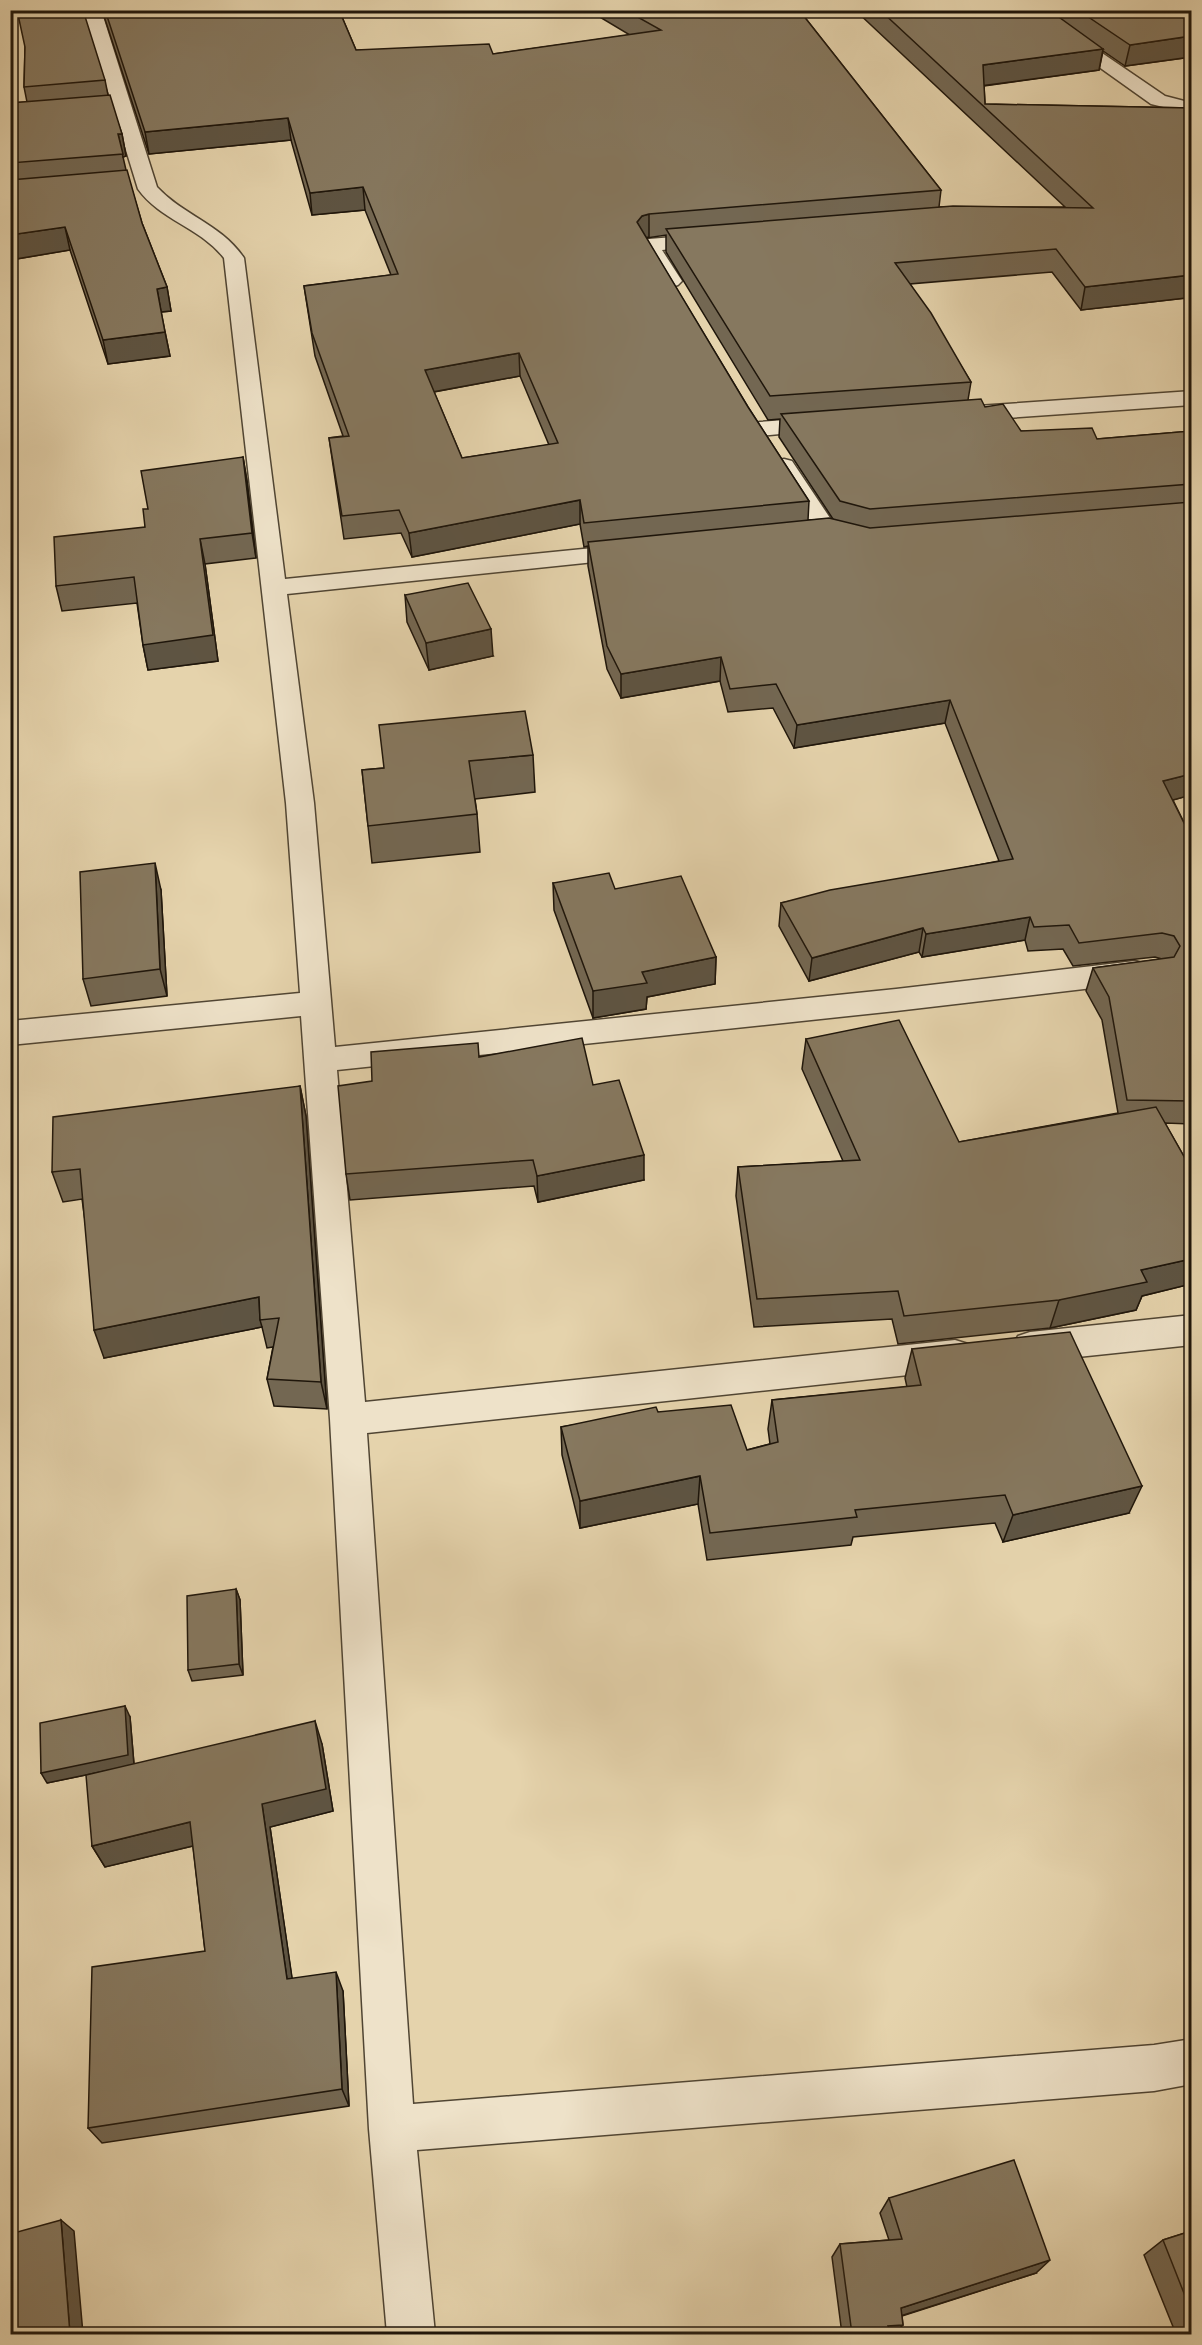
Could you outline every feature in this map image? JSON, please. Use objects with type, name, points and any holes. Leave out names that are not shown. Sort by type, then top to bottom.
[{"type":"street","points":[[92,10],[112,110],[135,184],[148,189],[156,199],[213,233],[226,244],[234,258],[300,803],[348,1419],[392,2129],[411,2334]]},
{"type":"street","points":[[1027,10],[1158,100],[1191,109]]},
{"type":"street","points":[[680,296],[649,245],[732,238]]},
{"type":"street","points":[[947,415],[1191,398]]},
{"type":"street","points":[[748,408],[816,533],[867,542],[879,541]]},
{"type":"street","points":[[760,429],[842,423]]},
{"type":"street","points":[[274,588],[651,550]]},
{"type":"street","points":[[320,1060],[896,1000],[1155,970]]},
{"type":"street","points":[[10,1033],[315,1003]]},
{"type":"street","points":[[348,1419],[1191,1330]]},
{"type":"street","points":[[392,2129],[1143,2068],[1191,2061]]},
{"type":"building","points":[[17,10],[83,10],[105,80],[24,87],[25,47]]},
{"type":"building","points":[[105,10],[339,10],[356,50],[489,44],[493,54],[661,30],[625,10],[799,10],[941,190],[649,214],[642,216],[637,222],[748,407],[809,501],[584,523],[580,500],[409,533],[399,510],[342,516],[329,438],[349,436],[312,333],[304,286],[398,274],[363,187],[310,193],[288,118],[145,132]],"holes":[[[519,353],[558,443],[462,458],[425,370]]]},
{"type":"building","points":[[880,10],[1049,10],[1103,49],[983,65],[985,104],[1191,108],[1191,275],[1085,287],[1056,249],[895,263],[931,313],[971,382],[770,396],[666,229],[953,206],[1093,208]]},
{"type":"building","points":[[1078,10],[1191,10],[1191,36],[1130,45]]},
{"type":"building","points":[[110,95],[122,134],[118,134],[123,154],[10,163],[10,103]]},
{"type":"building","points":[[127,170],[142,223],[167,287],[157,289],[165,332],[103,340],[65,227],[10,235],[10,180]]},
{"type":"building","points":[[981,399],[985,407],[1003,404],[1021,431],[1092,428],[1097,439],[1191,431],[1191,484],[870,509],[840,501],[781,414]]},
{"type":"building","points":[[243,457],[252,533],[200,539],[213,635],[143,645],[134,577],[56,586],[54,537],[145,527],[143,509],[148,509],[141,471]]},
{"type":"building","points":[[1191,502],[1191,774],[1163,781],[1191,837],[1191,1101],[1127,1100],[1109,997],[1093,968],[1174,957],[1180,946],[1174,936],[1162,933],[1079,943],[1069,925],[1034,927],[1030,917],[926,934],[923,928],[812,958],[781,903],[830,890],[1013,859],[950,700],[797,725],[776,684],[730,689],[721,657],[621,674],[607,646],[588,542],[829,518],[870,528]]},
{"type":"building","points":[[468,583],[491,629],[426,643],[405,595]]},
{"type":"building","points":[[525,711],[533,755],[469,761],[477,814],[368,826],[362,770],[384,768],[379,725]]},
{"type":"building","points":[[155,863],[160,969],[83,979],[80,872]]},
{"type":"building","points":[[609,873],[615,889],[681,876],[716,957],[642,972],[647,983],[593,991],[553,883]]},
{"type":"building","points":[[899,1020],[959,1142],[1156,1107],[1191,1169],[1191,1259],[1141,1270],[1147,1282],[1059,1300],[904,1316],[898,1291],[757,1299],[738,1167],[860,1160],[806,1039]]},
{"type":"building","points":[[582,1038],[593,1085],[619,1080],[644,1155],[537,1176],[533,1160],[346,1174],[338,1086],[372,1081],[371,1052],[478,1043],[479,1057]]},
{"type":"building","points":[[300,1086],[321,1382],[267,1379],[279,1318],[260,1320],[259,1297],[94,1330],[80,1169],[52,1172],[53,1117]]},
{"type":"building","points":[[1070,1332],[1142,1486],[1013,1515],[1005,1495],[855,1510],[857,1517],[710,1533],[700,1476],[580,1501],[561,1427],[656,1407],[658,1412],[731,1405],[747,1450],[778,1442],[772,1400],[921,1385],[912,1349]]},
{"type":"building","points":[[236,1589],[239,1664],[188,1670],[187,1596]]},
{"type":"building","points":[[125,1706],[128,1755],[41,1773],[40,1723]]},
{"type":"building","points":[[315,1721],[326,1789],[262,1804],[287,1979],[336,1972],[342,2089],[88,2128],[92,1967],[205,1951],[190,1822],[92,1846],[86,1775]]},
{"type":"building","points":[[1014,2160],[1050,2260],[901,2308],[903,2325],[888,2326],[891,2334],[852,2334],[840,2244],[902,2239],[889,2198]]},
{"type":"building","points":[[61,2220],[70,2334],[10,2334],[10,2234]]},
{"type":"building","points":[[1191,2231],[1191,2311],[1163,2240]]}]
